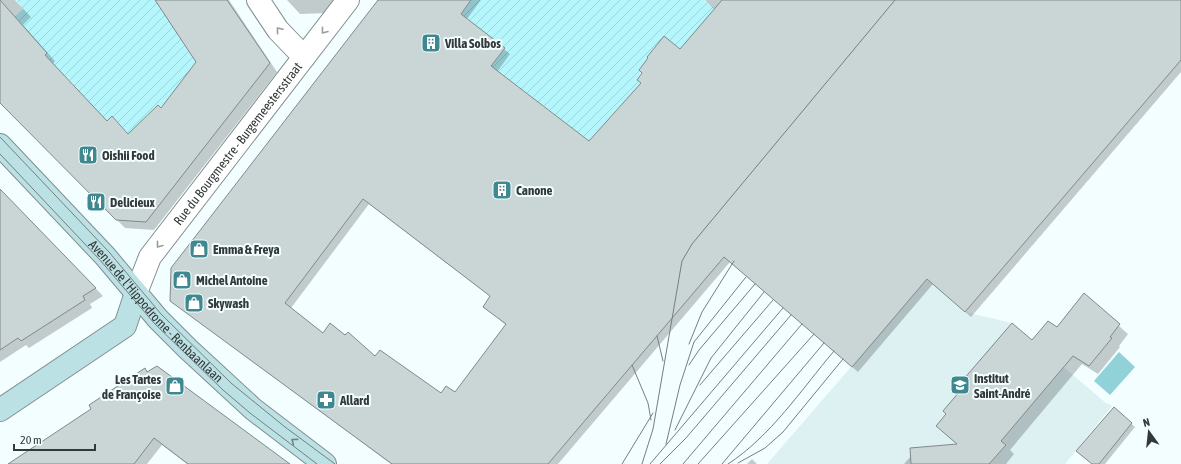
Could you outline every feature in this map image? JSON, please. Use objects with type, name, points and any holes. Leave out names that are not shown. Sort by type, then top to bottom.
[{"type":"main road","name":"Avenue de l'Hippodrome - Renbaanlaan","points":[[0,145],[105,256],[158,319],[227,386],[325,464]]},
{"type":"main road","points":[[0,410],[108,339],[125,326],[136,293]]},
{"type":"street","points":[[258,0],[278,30],[304,57]]},
{"type":"street","name":"Rue du Bourgmestre - Burgemeestersstraat","points":[[136,293],[150,257],[348,0]]},
{"type":"shaded area","points":[[16,0],[155,0],[220,38],[167,101],[161,107],[158,105],[143,119],[161,138],[182,175],[168,194],[120,142],[128,133],[113,117],[107,121],[58,99],[74,85],[64,75],[49,89],[41,59],[47,52],[41,46],[38,48],[10,21],[23,9]]},
{"type":"shaded area","points":[[471,0],[704,0],[723,15],[689,39],[680,49],[664,37],[647,57],[648,58],[637,80],[656,94],[638,114],[623,103],[611,116],[617,123],[605,153],[491,66],[505,48],[499,43],[484,62],[477,26],[461,14]]},
{"type":"shaded area","name":"Institut Saint-André","points":[[927,279],[965,312],[1012,323],[1107,404],[1108,403],[1112,406],[1065,464],[767,464]]},
{"type":"shaded area","points":[[1119,352],[1135,367],[1110,395],[1094,381]]},
{"type":"building","points":[[0,0],[47,53],[45,55],[107,121],[112,116],[128,134],[158,105],[161,108],[196,62],[155,0],[227,0],[270,63],[146,222],[116,220],[0,103]]},
{"type":"building","points":[[378,0],[471,0],[461,14],[505,48],[491,66],[589,141],[641,83],[637,80],[642,73],[639,70],[648,58],[647,57],[664,36],[680,49],[722,0],[1181,0],[1181,60],[965,312],[927,279],[852,367],[724,257],[548,464],[392,464],[170,301],[171,268]],"holes":[[[363,199],[490,296],[483,307],[506,324],[455,392],[446,386],[441,393],[380,350],[375,356],[348,332],[345,335],[330,323],[323,333],[285,303]]]},
{"type":"building","points":[[0,189],[96,288],[83,296],[85,300],[21,341],[18,338],[0,350]]},
{"type":"building","points":[[1084,293],[1120,324],[1110,337],[1112,338],[1089,366],[1073,356],[1001,441],[1006,445],[989,464],[911,464],[910,448],[957,444],[936,426],[946,414],[943,411],[960,391],[956,388],[1012,323],[1032,340],[1048,321],[1057,327]]},
{"type":"building","points":[[157,366],[290,464],[188,464],[154,438],[134,464],[8,464],[91,409],[89,405],[145,368],[147,372]]},
{"type":"building","points":[[1114,407],[1132,423],[1099,464],[1092,464],[1076,451]]},
{"type":"tram line","points":[[642,464],[653,429],[682,261],[692,244],[895,0]]},
{"type":"tram line","points":[[0,137],[109,252],[161,314],[231,383],[285,427],[335,464]]},
{"type":"tram line","points":[[0,154],[100,260],[154,323],[223,390],[250,413],[317,464]]},
{"type":"tram line","points":[[689,344],[702,312],[734,261]]},
{"type":"tram line","points":[[666,444],[680,385],[694,342],[746,277]]},
{"type":"tram line","points":[[689,365],[699,350],[755,284]]},
{"type":"tram line","points":[[675,430],[711,358],[764,292]]},
{"type":"tram line","points":[[700,385],[773,300]]},
{"type":"tram line","points":[[650,464],[783,308]]},
{"type":"tram line","points":[[660,464],[686,438],[791,315]]},
{"type":"tram line","points":[[683,464],[802,324]]},
{"type":"tram line","points":[[698,464],[814,334]]},
{"type":"tram line","points":[[657,336],[663,361]]},
{"type":"tram line","points":[[722,464],[824,343]]},
{"type":"tram line","points":[[728,464],[744,453],[772,426],[834,351]]},
{"type":"tram line","points":[[738,463],[765,448],[783,432],[843,359]]},
{"type":"tram line","points":[[632,365],[648,403],[651,420]]},
{"type":"tram line","points":[[622,464],[653,413]]},
{"type":"place","name":"Villa Solbos","points":[[431,43]]},
{"type":"place","name":"Oishii Food","points":[[88,155]]},
{"type":"place","name":"Canone","points":[[502,190]]},
{"type":"place","name":"Delicieux","points":[[96,202]]},
{"type":"place","name":"Emma & Freya","points":[[199,249]]},
{"type":"place","name":"Michel Antoine","points":[[182,280]]},
{"type":"place","name":"Skywash","points":[[194,303]]},
{"type":"place","name":"Institut Saint-André","points":[[960,385]]},
{"type":"place","name":"Les Tartes de Françoise","points":[[175,386]]},
{"type":"place","name":"Allard","points":[[326,400]]}]
